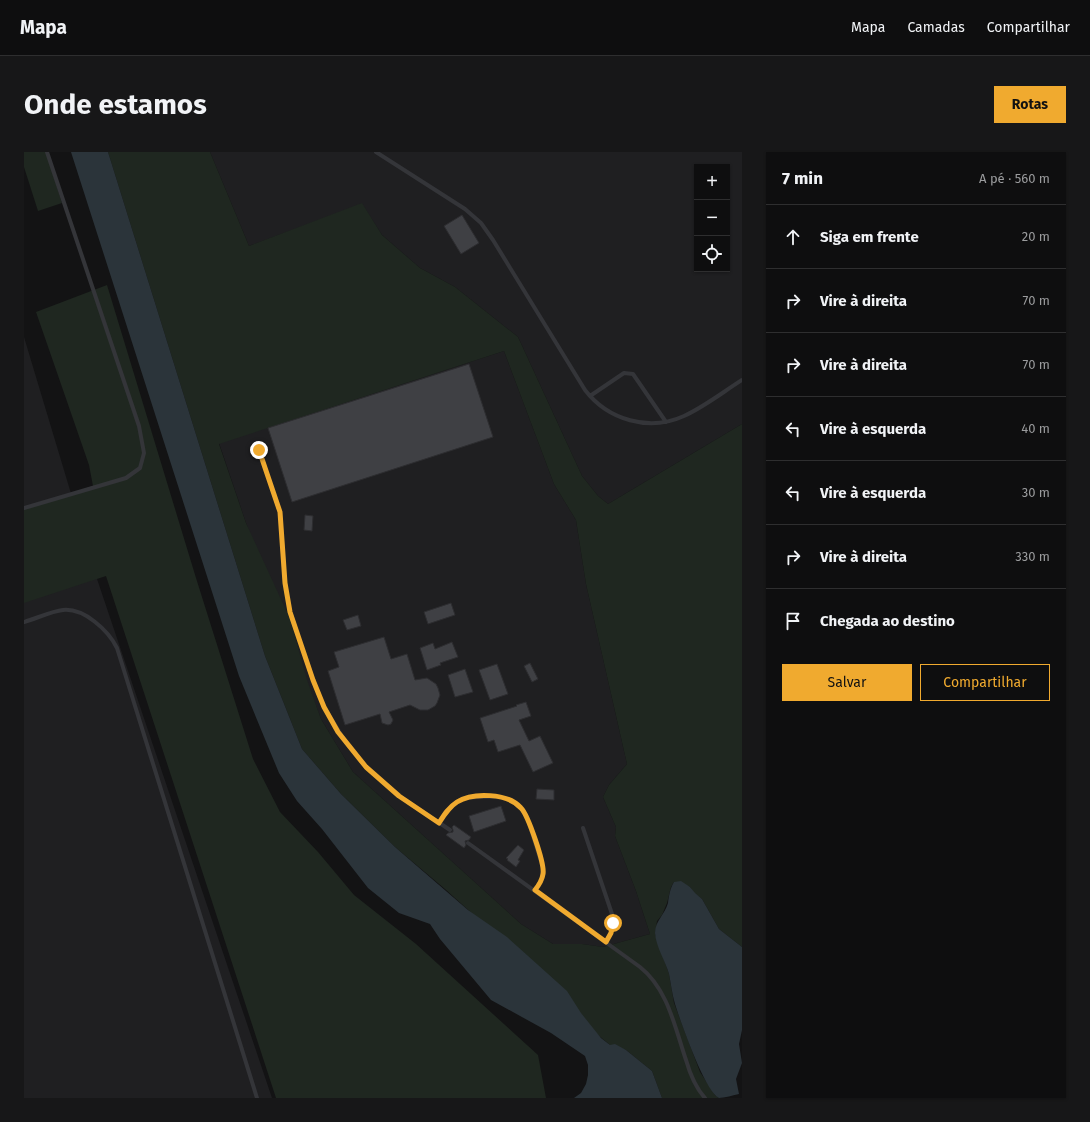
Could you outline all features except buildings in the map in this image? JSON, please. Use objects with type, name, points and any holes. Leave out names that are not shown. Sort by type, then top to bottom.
[{"type":"lane","points":[[24,508],[126,478],[140,468],[144,453],[139,426],[47,152]]},
{"type":"lane","points":[[376,152],[465,209],[481,223],[490,235],[590,396],[607,411],[623,419],[641,423],[666,422],[689,414],[742,380]]},
{"type":"lane","points":[[590,396],[624,374],[633,374],[666,422]]},
{"type":"lane","points":[[259,450],[280,512],[285,583],[290,612],[313,680],[324,707],[338,732],[366,767],[393,791],[450,830]]},
{"type":"lane","points":[[24,622],[64,610],[77,612],[90,618],[106,631],[115,643],[257,1098]]},
{"type":"lane","points":[[439,823],[450,808],[456,803],[470,797],[498,796],[516,803],[527,817],[543,868],[542,879],[535,890]]},
{"type":"lane","points":[[583,828],[612,914],[612,930],[606,942]]},
{"type":"lane","points":[[468,843],[606,942],[646,972],[657,983],[664,997],[692,1079],[704,1098]]},
{"type":"shaded area","points":[[24,152],[46,152],[62,203],[38,211],[24,167]]},
{"type":"shaded area","points":[[71,152],[108,152],[265,656],[302,749],[341,794],[395,847],[468,910],[507,937],[567,991],[581,1013],[601,1038],[610,1045],[615,1044],[626,1050],[652,1071],[662,1098],[574,1098],[581,1093],[586,1084],[588,1065],[585,1056],[551,1033],[491,1000],[440,939],[430,924],[399,913],[368,888],[322,829],[297,801],[279,773],[239,676]]},
{"type":"shaded area","points":[[108,152],[210,152],[249,246],[362,203],[382,235],[420,268],[455,287],[518,337],[582,476],[598,496],[608,504],[742,424],[742,947],[719,929],[702,899],[694,893],[690,887],[674,882],[662,915],[657,921],[655,934],[669,974],[674,1003],[700,1072],[715,1095],[719,1098],[662,1098],[652,1071],[626,1050],[610,1045],[586,1025],[519,956],[445,889],[395,847],[341,794],[302,749],[265,656]],"holes":[[[504,351],[554,484],[576,520],[586,584],[627,764],[609,785],[603,797],[616,827],[615,836],[636,891],[650,934],[603,947],[582,944],[553,944],[521,924],[353,772],[321,719],[307,680],[290,619],[246,523],[219,444]]]},
{"type":"shaded area","points":[[210,152],[742,152],[742,424],[608,504],[598,496],[582,476],[518,337],[455,287],[420,268],[382,235],[362,204],[249,246]]},
{"type":"shaded area","points":[[107,285],[253,759],[280,812],[318,852],[354,895],[416,944],[538,1055],[546,1098],[276,1098],[106,576],[24,603],[24,508],[93,486],[89,465],[36,312]]},
{"type":"shaded area","points":[[24,337],[94,570],[272,1098],[24,1098]]},
{"type":"shaded area","points":[[504,351],[554,484],[576,520],[586,584],[627,764],[609,785],[603,797],[616,827],[615,836],[636,891],[650,934],[603,947],[582,944],[553,944],[521,924],[353,772],[321,719],[246,523],[219,443]]},
{"type":"shaded area","points":[[681,881],[690,887],[702,899],[719,929],[742,947],[742,1030],[739,1044],[742,1063],[736,1079],[739,1094],[719,1098],[713,1093],[707,1083],[700,1070],[682,1025],[674,1000],[669,974],[657,943],[655,929],[667,907],[669,895],[674,882]]},
{"type":"route","points":[[259,450],[277,499],[280,512],[285,583],[290,612],[318,693],[338,732],[356,756],[376,777],[399,796],[439,823],[450,808],[465,798],[498,796],[516,803],[527,817],[544,871],[541,882],[535,890],[606,942],[611,933],[613,923]]}]
